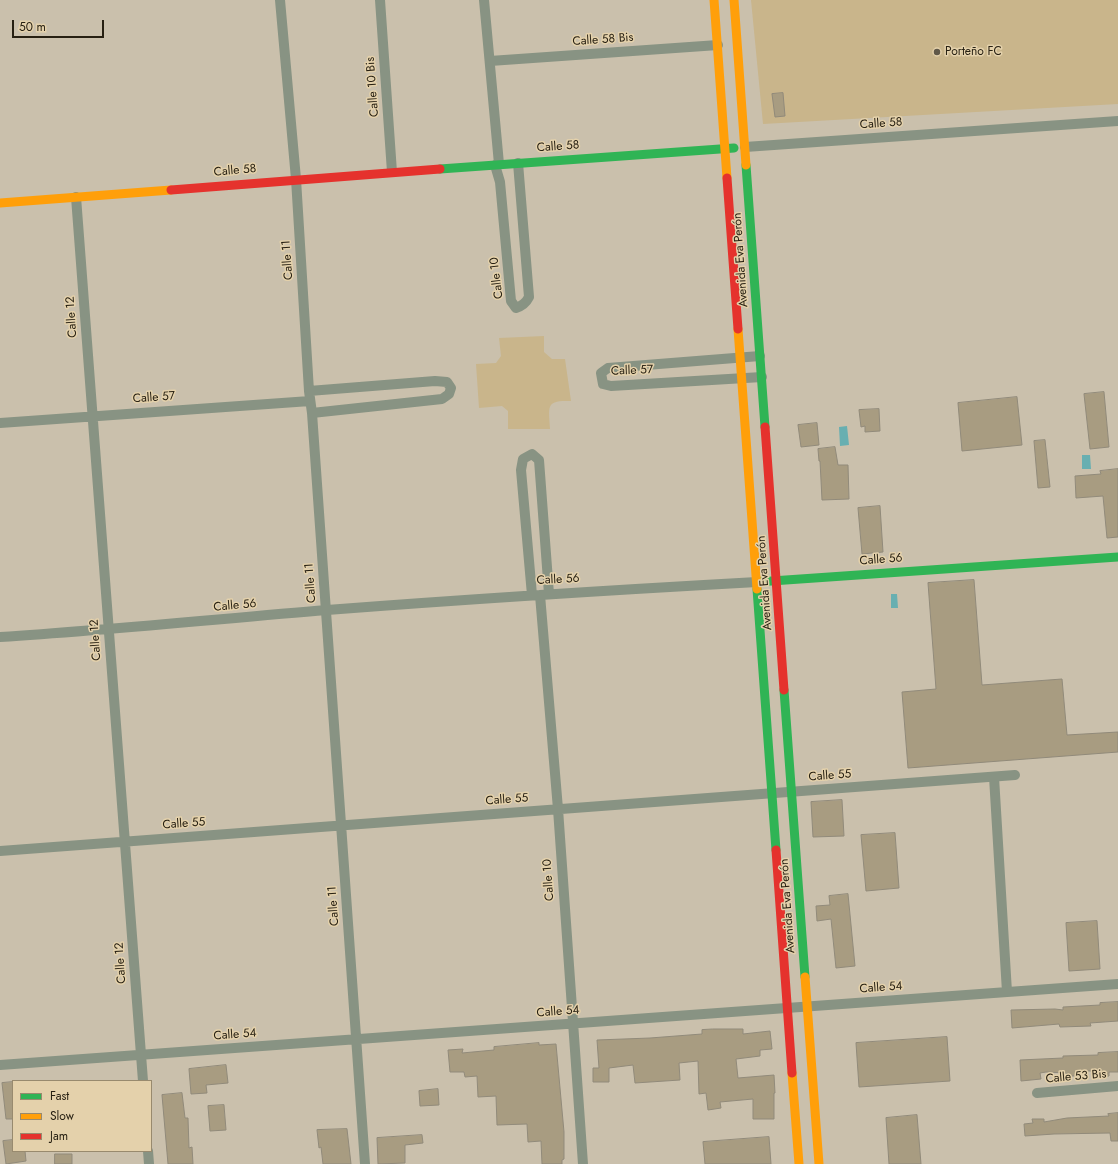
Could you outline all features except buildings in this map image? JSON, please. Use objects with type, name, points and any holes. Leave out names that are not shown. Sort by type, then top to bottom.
[{"type":"main road","name":"Avenida Eva Perón","points":[[714,0],[799,1164]]},
{"type":"main road","name":"Avenida Eva Perón","points":[[734,0],[819,1164]]},
{"type":"main road","name":"Calle 58","points":[[0,203],[497,164],[745,147]]},
{"type":"main road","name":"Calle 56","points":[[757,582],[1118,557]]},
{"type":"street","name":"Calle 11","points":[[280,0],[296,180],[309,396],[312,413],[365,1164]]},
{"type":"street","name":"Calle 10 Bis","points":[[380,0],[392,172]]},
{"type":"street","name":"Calle 10","points":[[484,0],[497,164],[511,300],[516,308],[521,306],[529,297],[518,163]]},
{"type":"street","name":"Calle 58 Bis","points":[[490,62],[718,45]]},
{"type":"street","name":"Calle 58","points":[[745,147],[1118,121]]},
{"type":"street","name":"Calle 12","points":[[76,197],[143,1080]]},
{"type":"street","name":"Calle 57","points":[[760,356],[608,368],[601,373],[604,384],[611,386],[762,377]]},
{"type":"street","name":"Calle 57","points":[[0,423],[309,396],[435,381],[447,382],[451,388],[449,394],[442,399],[312,413]]},
{"type":"street","name":"Calle 10","points":[[540,594],[538,460],[532,454],[523,459],[521,470],[540,594],[558,809],[583,1164]]},
{"type":"street","name":"Calle 56","points":[[0,637],[109,630],[326,610],[540,594],[757,582]]},
{"type":"street","name":"Calle 55","points":[[0,851],[1015,775]]},
{"type":"street","points":[[994,777],[1007,992]]},
{"type":"street","name":"Calle 54","points":[[0,1065],[1118,984]]},
{"type":"street","name":"Calle 53 Bis","points":[[1036,1093],[1118,1086]]},
{"type":"street","points":[[148,1152],[149,1164]]},
{"type":"shaded area","name":"Porteño FC","points":[[751,0],[1118,0],[1118,104],[763,124]]},
{"type":"shaded area","points":[[544,336],[544,352],[552,359],[565,359],[571,401],[557,402],[550,406],[550,429],[508,429],[508,411],[502,406],[479,408],[476,364],[496,363],[501,356],[499,338]]},
{"type":"water","points":[[847,426],[849,445],[840,446],[839,427]]},
{"type":"water","points":[[1082,455],[1090,455],[1091,469],[1082,469]]},
{"type":"water","points":[[891,594],[897,594],[898,608],[891,608]]},
{"type":"traffic: fast","points":[[440,169],[734,148]]},
{"type":"traffic: fast","points":[[746,165],[765,427]]},
{"type":"traffic: fast","points":[[757,582],[1118,557]]},
{"type":"traffic: fast","points":[[757,589],[776,850]]},
{"type":"traffic: fast","points":[[784,690],[805,977]]},
{"type":"traffic: slow","points":[[714,0],[727,178]]},
{"type":"traffic: slow","points":[[734,0],[746,165]]},
{"type":"traffic: slow","points":[[0,203],[171,190]]},
{"type":"traffic: slow","points":[[738,329],[757,589]]},
{"type":"traffic: slow","points":[[805,977],[819,1164]]},
{"type":"traffic: slow","points":[[792,1073],[799,1164]]},
{"type":"traffic: jam","points":[[171,190],[440,169]]},
{"type":"traffic: jam","points":[[727,178],[738,329]]},
{"type":"traffic: jam","points":[[765,427],[784,690]]},
{"type":"traffic: jam","points":[[776,850],[792,1073]]},
{"type":"place","name":"Porteño FC","points":[[937,52]]}]
